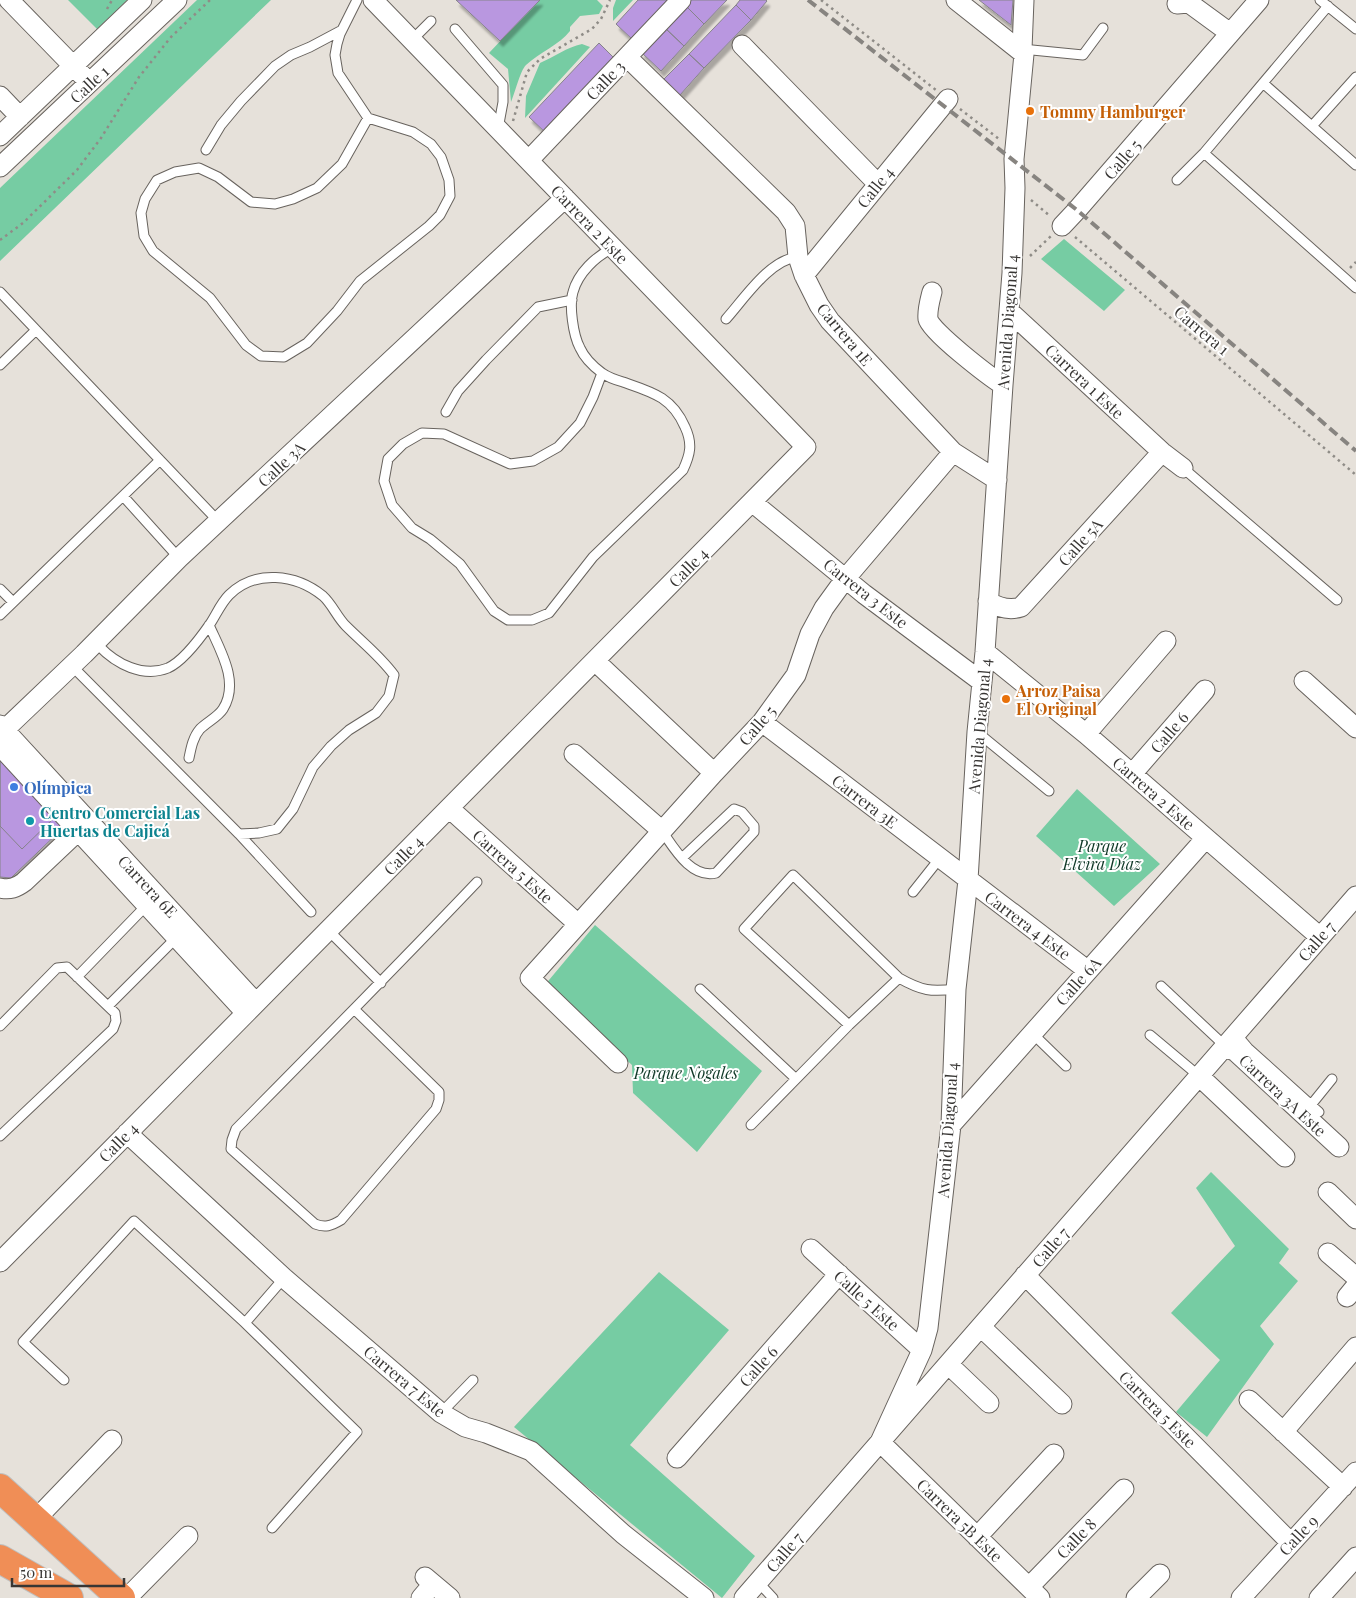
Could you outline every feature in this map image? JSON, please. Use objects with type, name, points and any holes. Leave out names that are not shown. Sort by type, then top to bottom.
[{"type":"highway","points":[[4,1495],[35,1520],[121,1598]]},
{"type":"highway","points":[[0,1559],[70,1598]]},
{"type":"street","points":[[8,0],[89,83]]},
{"type":"street","name":"Calle 1","points":[[0,136],[142,0]]},
{"type":"street","name":"Calle 1","points":[[0,167],[177,0]]},
{"type":"street","name":"Carrera 2 Este","points":[[373,0],[806,447]]},
{"type":"street","name":"Calle 3","points":[[529,160],[681,0]]},
{"type":"street","points":[[956,0],[1023,52]]},
{"type":"street","name":"Avenida Diagonal 4","points":[[880,1442],[922,1350],[928,1328],[950,1125],[956,989],[968,880],[977,732],[985,652],[1012,273],[1015,151],[1023,52],[1024,0]]},
{"type":"street","name":"Calle 5","points":[[1062,226],[1078,210],[1259,0]]},
{"type":"street","points":[[1177,4],[1189,3],[1230,33]]},
{"type":"street","points":[[742,45],[878,184]]},
{"type":"street","name":"Carrera 1E","points":[[627,57],[786,212],[795,226],[798,257],[804,275],[819,305],[830,321],[953,452],[997,480]]},
{"type":"street","points":[[0,96],[20,117]]},
{"type":"street","name":"Calle 4","points":[[804,275],[948,99]]},
{"type":"street","name":"Calle 3A","points":[[1,734],[78,660],[179,558],[565,198]]},
{"type":"street","points":[[932,292],[928,320],[946,340],[990,377],[1003,385]]},
{"type":"street","name":"Carrera 1 Este","points":[[1009,311],[1162,452],[1183,468]]},
{"type":"street","name":"Calle 4","points":[[0,1262],[806,447]]},
{"type":"street","name":"Calle 5","points":[[618,1063],[530,978],[762,722],[796,674],[810,634],[824,608],[845,578],[953,452]]},
{"type":"street","name":"Calle 5A","points":[[988,601],[1011,610],[1021,607],[1162,452]]},
{"type":"street","name":"Carrera 3 Este","points":[[752,502],[845,578],[982,682]]},
{"type":"street","points":[[1086,734],[1166,641]]},
{"type":"street","name":"Carrera 2 Este","points":[[985,652],[1086,734],[1320,937]]},
{"type":"street","points":[[595,661],[714,773]]},
{"type":"street","points":[[1304,681],[1356,728]]},
{"type":"street","name":"Calle 6","points":[[1132,774],[1206,690]]},
{"type":"street","name":"Carrera 3E","points":[[762,722],[968,880]]},
{"type":"street","name":"Carrera 6E","points":[[1,734],[78,831],[177,938],[251,1008]]},
{"type":"street","name":"Carrera 6E","points":[[1,734],[251,1008]]},
{"type":"street","points":[[574,754],[662,831]]},
{"type":"street","name":"Carrera 5 Este","points":[[449,808],[578,924]]},
{"type":"street","points":[[0,888],[16,888],[78,831]]},
{"type":"street","name":"Calle 6A","points":[[950,1125],[1206,838]]},
{"type":"street","name":"Carrera 4 Este","points":[[968,880],[1088,970]]},
{"type":"street","name":"Calle 7","points":[[744,1598],[1356,896]]},
{"type":"street","name":"Carrera 3A Este","points":[[1231,1040],[1236,1052],[1339,1147]]},
{"type":"street","points":[[1198,1076],[1285,1157]]},
{"type":"street","name":"Carrera 7 Este","points":[[127,1133],[284,1278],[441,1413],[464,1427],[486,1432],[531,1450],[623,1534],[704,1598]]},
{"type":"street","points":[[1328,1192],[1356,1219]]},
{"type":"street","name":"Calle 5 Este","points":[[811,1249],[922,1350]]},
{"type":"street","points":[[1328,1253],[1356,1278]]},
{"type":"street","name":"Calle 6","points":[[677,1458],[839,1274]]},
{"type":"street","name":"Carrera 5 Este","points":[[1025,1275],[1291,1543]]},
{"type":"street","points":[[981,1327],[1062,1404]]},
{"type":"street","points":[[928,1328],[938,1354],[951,1361],[989,1403]]},
{"type":"street","points":[[1283,1432],[1356,1347]]},
{"type":"street","points":[[1249,1400],[1342,1487]]},
{"type":"street","points":[[35,1520],[112,1440]]},
{"type":"street","name":"Carrera 5B Este","points":[[880,1442],[1034,1592]]},
{"type":"street","points":[[977,1537],[1054,1454]]},
{"type":"street","name":"Calle 9","points":[[1241,1598],[1356,1472]]},
{"type":"street","name":"Calle 8","points":[[1034,1592],[1124,1488]]},
{"type":"street","points":[[127,1598],[188,1536]]},
{"type":"street","points":[[1319,1598],[1356,1557]]},
{"type":"street","points":[[1136,1598],[1160,1574]]},
{"type":"street","points":[[426,1586],[450,1598]]},
{"type":"lane","points":[[357,0],[342,30],[336,55],[338,73],[368,118],[414,132],[431,144],[441,157],[450,180],[450,196],[440,215],[360,282],[337,311],[307,342],[284,356],[261,356],[246,345],[210,298],[153,251],[144,236],[141,213],[145,199],[157,180],[175,172],[199,168],[218,177],[251,202],[275,204],[293,199],[317,188],[342,164],[368,118]]},
{"type":"lane","points":[[1320,0],[1356,30]]},
{"type":"lane","points":[[1177,180],[1204,153],[1328,6]]},
{"type":"lane","points":[[412,40],[431,21]]},
{"type":"lane","points":[[1023,52],[1083,55],[1104,28]]},
{"type":"lane","points":[[455,29],[503,85],[503,134]]},
{"type":"lane","points":[[206,150],[226,119],[274,66],[291,55],[342,30]]},
{"type":"lane","points":[[1312,126],[1352,90],[1356,77]]},
{"type":"lane","points":[[1264,83],[1356,166]]},
{"type":"lane","points":[[1204,153],[1356,288]]},
{"type":"lane","points":[[602,373],[594,397],[580,423],[558,447],[533,461],[510,464],[444,434],[422,433],[403,444],[388,459],[384,481],[392,505],[412,528],[430,539],[460,564],[494,611],[508,620],[532,620],[549,613],[593,556],[682,470],[690,455],[688,434],[680,414],[668,401],[651,392],[602,373],[579,347],[571,306],[573,292],[581,274],[604,252],[613,248]]},
{"type":"lane","points":[[726,319],[771,269],[791,258],[798,257]]},
{"type":"lane","points":[[0,292],[219,522]]},
{"type":"lane","points":[[446,412],[458,392],[475,372],[538,307],[572,300]]},
{"type":"lane","points":[[0,365],[36,330]]},
{"type":"lane","points":[[0,616],[160,460]]},
{"type":"lane","points":[[1183,468],[1337,600]]},
{"type":"lane","points":[[123,496],[179,558]]},
{"type":"lane","points":[[239,834],[260,833],[277,829],[293,809],[312,767],[349,730],[376,713],[390,696],[394,675],[384,662],[346,626],[324,597],[292,580],[268,576],[247,582],[228,595],[209,625],[184,656],[168,668],[152,672],[134,669],[119,663],[100,646],[78,660],[311,912]]},
{"type":"lane","points":[[0,589],[13,602]]},
{"type":"lane","points":[[189,758],[199,731],[223,709],[229,694],[229,677],[225,662],[209,625]]},
{"type":"lane","points":[[977,732],[1049,790]]},
{"type":"lane","points":[[662,831],[682,858],[694,869],[708,875],[716,873],[754,832],[754,826],[742,812],[734,808],[682,858]]},
{"type":"lane","points":[[913,892],[940,858]]},
{"type":"lane","points":[[848,1025],[744,929],[793,875],[900,978],[912,986],[934,992],[956,989]]},
{"type":"lane","points":[[354,1009],[439,1092],[439,1100],[436,1109],[341,1220],[333,1225],[323,1227],[314,1224],[231,1149],[236,1130],[354,1009],[381,983],[477,882]]},
{"type":"lane","points":[[77,977],[141,911],[148,907]]},
{"type":"lane","points":[[328,930],[381,983]]},
{"type":"lane","points":[[108,1006],[177,938]]},
{"type":"lane","points":[[0,1026],[57,968],[67,968],[115,1013],[116,1021],[113,1029],[0,1136]]},
{"type":"lane","points":[[751,1125],[848,1025],[900,978]]},
{"type":"lane","points":[[1161,986],[1231,1040],[1248,1048],[1319,1112]]},
{"type":"lane","points":[[700,989],[795,1078]]},
{"type":"lane","points":[[1032,1033],[1066,1066]]},
{"type":"lane","points":[[1150,1036],[1198,1076]]},
{"type":"lane","points":[[1310,1105],[1332,1079]]},
{"type":"lane","points":[[64,1380],[23,1342],[134,1221],[245,1323],[357,1432],[272,1528]]},
{"type":"lane","points":[[245,1323],[284,1278]]},
{"type":"lane","points":[[441,1413],[473,1380]]},
{"type":"lane","points":[[758,1582],[773,1598]]},
{"type":"path","points":[[0,240],[23,223],[76,170],[101,138],[139,77],[172,36],[210,0]]},
{"type":"path","points":[[503,134],[528,72],[540,59],[592,29],[601,19],[610,0]]},
{"type":"path","points":[[821,0],[1015,151]]},
{"type":"path","name":"Carrera 1","points":[[1033,202],[1356,475]]},
{"type":"path","points":[[1012,273],[1062,226]]},
{"type":"green space","points":[[68,0],[127,0],[97,29]]},
{"type":"green space","points":[[197,0],[271,0],[0,261],[0,188]]},
{"type":"green space","points":[[539,0],[597,0],[603,6],[599,14],[580,16],[570,27],[570,31],[566,36],[526,65],[511,102],[508,69],[489,53]]},
{"type":"green space","points":[[616,0],[633,0],[613,21],[613,8]]},
{"type":"green space","points":[[582,44],[590,47],[525,118],[526,96],[540,63],[576,45]]},
{"type":"green space","points":[[1064,239],[1125,290],[1104,311],[1041,259]]},
{"type":"green space","name":"Parque Elvira Díaz","points":[[1077,789],[1160,864],[1114,906],[1036,836]]},
{"type":"green space","name":"Parque Nogales","points":[[595,925],[762,1071],[697,1152],[633,1093],[632,1065],[544,986]]},
{"type":"green space","points":[[1211,1172],[1289,1249],[1279,1263],[1298,1281],[1260,1326],[1274,1344],[1207,1437],[1176,1412],[1220,1360],[1171,1313],[1235,1246],[1196,1188]]},
{"type":"green space","points":[[659,1272],[729,1330],[630,1445],[755,1556],[722,1598],[514,1427]]},
{"type":"building","points":[[456,0],[540,0],[500,41]]},
{"type":"building","points":[[638,0],[673,0],[634,41],[616,24]]},
{"type":"building","points":[[690,0],[727,0],[704,24],[685,5]]},
{"type":"building","points":[[740,0],[767,1],[751,20],[736,5]]},
{"type":"building","points":[[979,0],[1013,0],[1011,25]]},
{"type":"building","points":[[685,5],[704,24],[684,46],[664,27]]},
{"type":"building","points":[[736,5],[751,20],[704,68],[689,54]]},
{"type":"building","points":[[664,27],[684,46],[661,71],[641,52]]},
{"type":"building","points":[[599,43],[617,61],[548,135],[529,117]]},
{"type":"building","points":[[689,54],[704,68],[680,95],[663,80]]},
{"type":"building","name":"Olímpica","points":[[0,758],[56,816],[22,849],[0,826]]},
{"type":"building","name":"Olímpica","points":[[0,758],[65,826],[11,878],[0,877]]},
{"type":"railway","points":[[808,0],[1077,210],[1356,451]]},
{"type":"place","name":"Tommy Hamburger","points":[[1030,111]]},
{"type":"place","name":"Arroz Paisa El Original","points":[[1006,699]]},
{"type":"place","name":"Olímpica","points":[[14,787]]},
{"type":"place","name":"Centro Comercial Las Huertas de Cajicá","points":[[30,821]]}]
